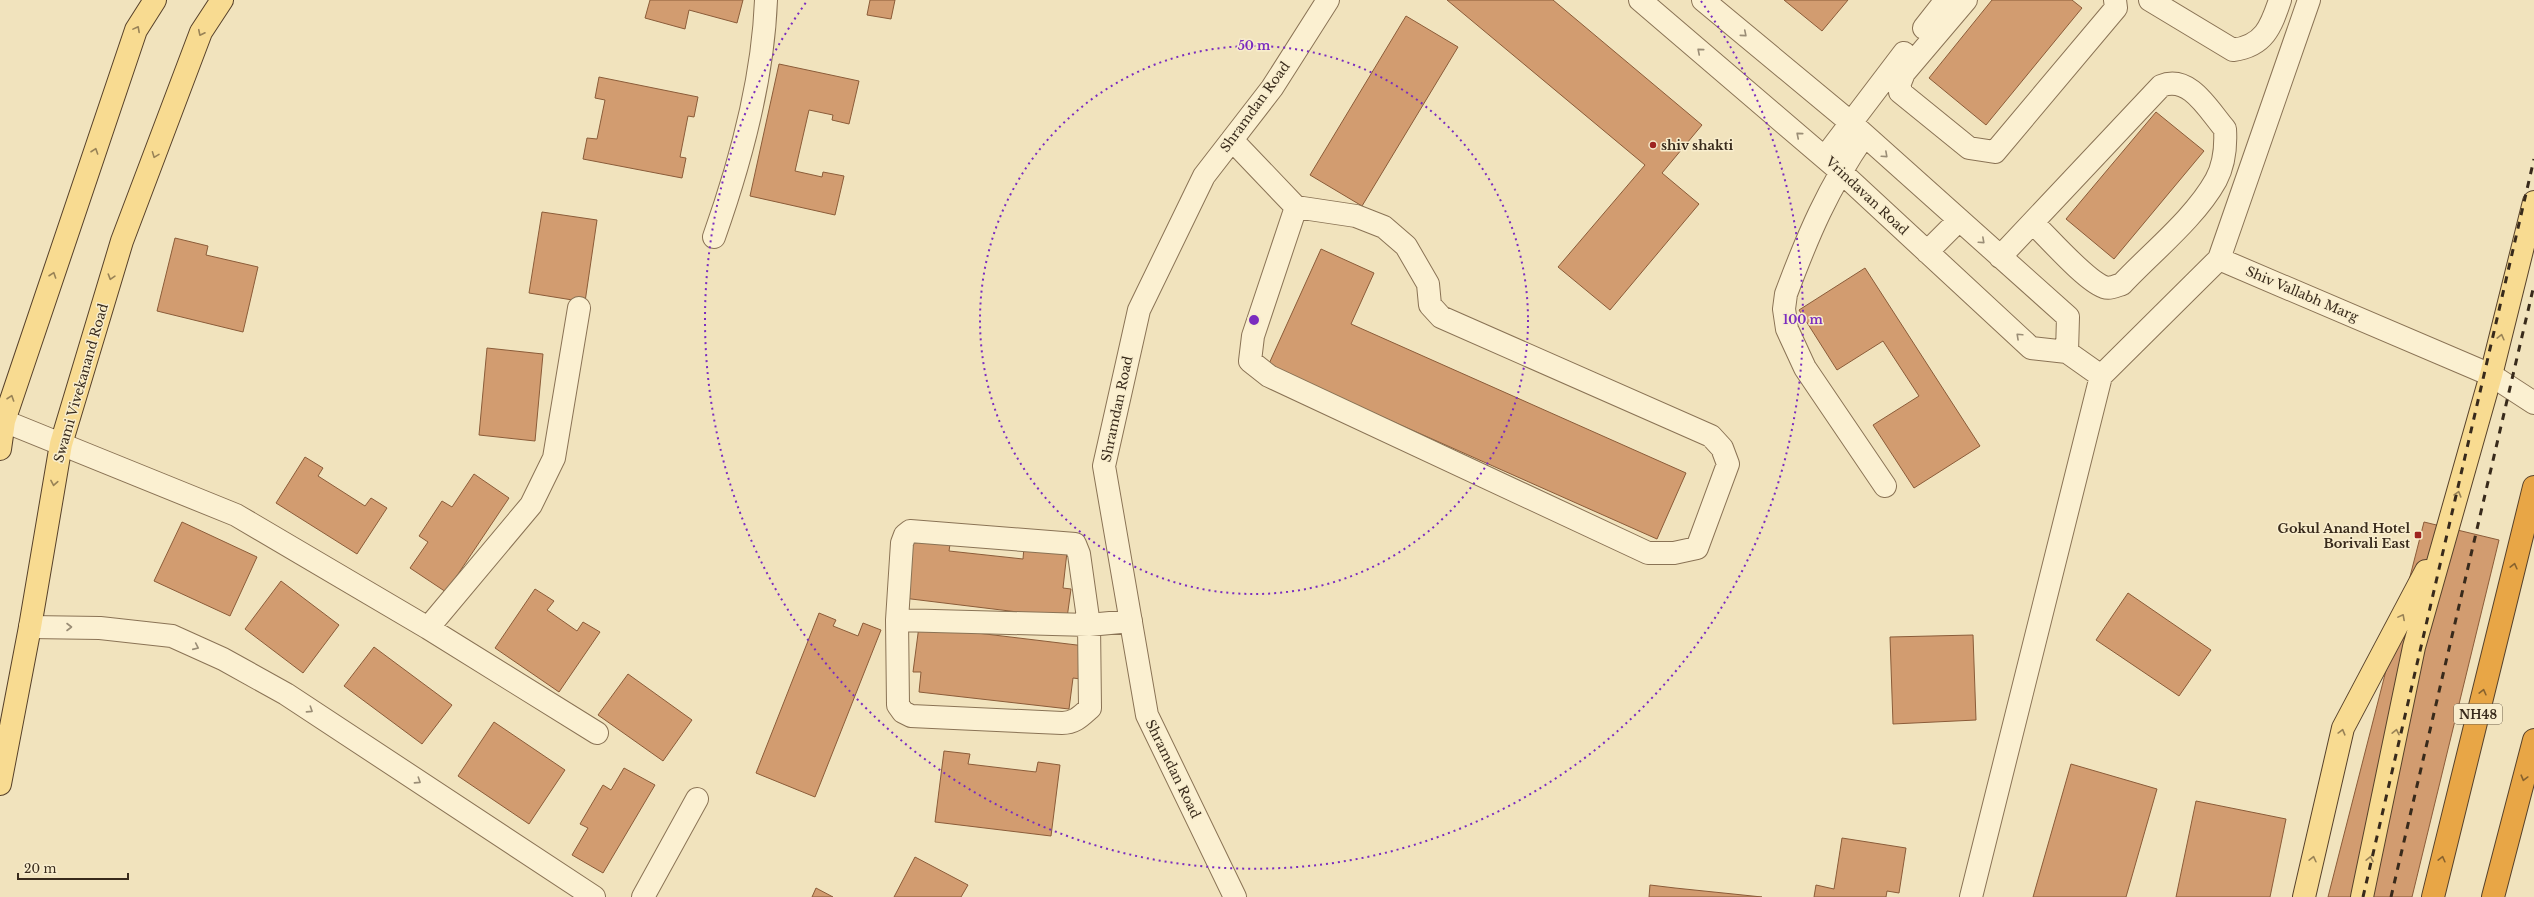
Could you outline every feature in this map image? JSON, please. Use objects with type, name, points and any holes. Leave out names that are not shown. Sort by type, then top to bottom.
[{"type":"highway","name":"NH48","points":[[2433,897],[2534,487]]},
{"type":"highway","points":[[2493,897],[2534,740]]},
{"type":"main road","points":[[0,449],[4,421],[136,30],[155,0]]},
{"type":"main road","name":"Swami Vivekanand Road","points":[[0,784],[30,627],[61,444],[122,241],[201,32],[222,0]]},
{"type":"main road","points":[[2362,897],[2414,647],[2491,375],[2534,202]]},
{"type":"main road","points":[[2304,897],[2343,728],[2447,532]]},
{"type":"street","points":[[714,237],[737,171],[764,42],[766,0]]},
{"type":"street","name":"Shramdan Road","points":[[1235,897],[1147,715],[1104,466],[1139,310],[1204,176],[1272,88],[1328,0]]},
{"type":"street","name":"Vrindavan Road","points":[[1642,0],[1833,164],[2031,348],[2067,352],[2101,376]]},
{"type":"street","points":[[1703,0],[1857,129],[2068,317],[2067,352]]},
{"type":"street","points":[[1885,486],[1805,368],[1787,329],[1784,309],[1786,294],[1833,164],[1946,0]]},
{"type":"street","points":[[1966,0],[1904,73],[1900,83],[1900,92],[1969,148],[1986,152],[1995,152],[2116,8],[2115,0]]},
{"type":"street","points":[[2150,0],[2232,50],[2246,48],[2266,34],[2280,0]]},
{"type":"street","points":[[1971,897],[2101,376],[2219,259],[2309,0]]},
{"type":"street","points":[[2000,257],[2161,86],[2178,83],[2189,87],[2225,129],[2224,156],[2217,179],[2196,207],[2122,284],[2112,288],[2104,287],[2088,275],[2033,223]]},
{"type":"street","points":[[1232,140],[1296,207],[1356,216],[1384,227],[1406,246],[1428,284],[1430,305],[1441,317],[1711,436],[1722,448],[1728,464],[1697,548],[1674,553],[1648,553],[1269,376],[1250,361],[1253,336],[1296,207]]},
{"type":"street","points":[[1927,252],[1959,220]]},
{"type":"street","name":"Shiv Vallabh Marg","points":[[2219,259],[2491,375],[2534,402]]},
{"type":"street","points":[[428,628],[531,505],[554,458],[579,308]]},
{"type":"street","points":[[4,421],[236,515],[428,628],[597,733]]},
{"type":"street","points":[[910,531],[1075,544],[1079,554],[1089,625],[1090,708],[1078,719],[1062,723],[911,716],[903,712],[898,705],[897,620],[902,543],[905,534],[910,531]]},
{"type":"street","points":[[897,620],[1089,625],[1131,620]]},
{"type":"street","points":[[30,627],[100,628],[172,636],[223,659],[286,694],[594,897]]},
{"type":"street","points":[[643,897],[697,799]]},
{"type":"building","points":[[650,0],[743,0],[737,23],[689,10],[685,29],[645,18]]},
{"type":"building","points":[[870,0],[895,0],[891,19],[867,15]]},
{"type":"building","name":"shiv shakti","points":[[1447,0],[1553,0],[1702,125],[1662,173],[1699,204],[1610,310],[1558,267],[1645,165]]},
{"type":"building","points":[[1784,0],[1848,0],[1822,31]]},
{"type":"building","points":[[1992,0],[2072,0],[2082,8],[1986,125],[1929,78]]},
{"type":"building","points":[[1406,16],[1458,47],[1362,206],[1310,175]]},
{"type":"building","points":[[779,64],[859,81],[849,124],[832,120],[833,115],[809,110],[795,171],[822,177],[823,172],[844,176],[835,215],[750,196]]},
{"type":"building","points":[[599,77],[698,97],[694,117],[688,116],[680,157],[686,158],[682,178],[583,159],[587,138],[597,139],[605,100],[595,98]]},
{"type":"building","points":[[2156,112],[2204,151],[2114,259],[2066,219]]},
{"type":"building","points":[[542,212],[597,220],[585,302],[529,293]]},
{"type":"building","points":[[175,238],[208,246],[206,255],[258,267],[243,332],[157,311]]},
{"type":"building","points":[[1321,249],[1374,273],[1351,324],[1686,473],[1657,539],[1268,366]]},
{"type":"building","points":[[1865,268],[1980,446],[1914,488],[1873,425],[1919,396],[1883,341],[1837,370],[1799,310]]},
{"type":"building","points":[[487,348],[543,354],[535,441],[479,435]]},
{"type":"building","points":[[305,457],[323,468],[318,476],[365,506],[371,498],[387,508],[357,554],[276,503]]},
{"type":"building","points":[[474,474],[509,498],[446,592],[410,568],[428,542],[419,536],[442,501],[452,507]]},
{"type":"building","points":[[182,522],[257,557],[230,616],[154,581]]},
{"type":"building","points":[[2424,522],[2499,540],[2412,897],[2328,897]]},
{"type":"building","points":[[911,533],[951,538],[949,551],[1023,559],[1024,547],[1067,552],[1063,588],[1071,589],[1067,618],[903,598]]},
{"type":"building","points":[[281,581],[339,625],[303,673],[245,629]]},
{"type":"building","points":[[535,589],[554,601],[547,610],[577,631],[583,622],[600,632],[559,692],[495,648]]},
{"type":"building","points":[[2128,593],[2211,650],[2179,696],[2096,640]]},
{"type":"building","points":[[819,613],[836,620],[833,626],[858,636],[863,623],[881,630],[815,797],[756,773]]},
{"type":"building","points":[[919,626],[1085,646],[1081,679],[1073,678],[1069,709],[919,692],[921,672],[913,672]]},
{"type":"building","points":[[1973,635],[1976,720],[1893,724],[1890,637]]},
{"type":"building","points":[[374,647],[452,705],[422,744],[344,686]]},
{"type":"building","points":[[628,674],[692,720],[663,761],[598,715]]},
{"type":"building","points":[[494,722],[565,770],[529,824],[458,776]]},
{"type":"building","points":[[944,751],[970,754],[968,764],[1036,772],[1038,762],[1060,765],[1051,836],[935,822]]},
{"type":"building","points":[[2071,764],[2157,789],[2126,897],[2033,897]]},
{"type":"building","points":[[624,768],[655,785],[603,873],[572,855],[588,828],[580,824],[603,785],[611,790]]},
{"type":"building","points":[[2196,801],[2286,819],[2270,897],[2176,897]]},
{"type":"building","points":[[1842,838],[1906,848],[1899,893],[1887,891],[1886,897],[1814,897],[1816,885],[1834,889]]},
{"type":"building","points":[[915,857],[968,885],[961,897],[894,897]]},
{"type":"building","points":[[1650,885],[1675,888],[1762,897],[1649,897]]},
{"type":"building","points":[[816,888],[833,897],[812,897]]},
{"type":"railway","points":[[2363,897],[2534,159]]},
{"type":"railway","points":[[2391,897],[2534,285]]},
{"type":"place","name":"shiv shakti","points":[[1653,145]]},
{"type":"place","name":"Gokul Anand Hotel Borivali East","points":[[2418,535]]}]
